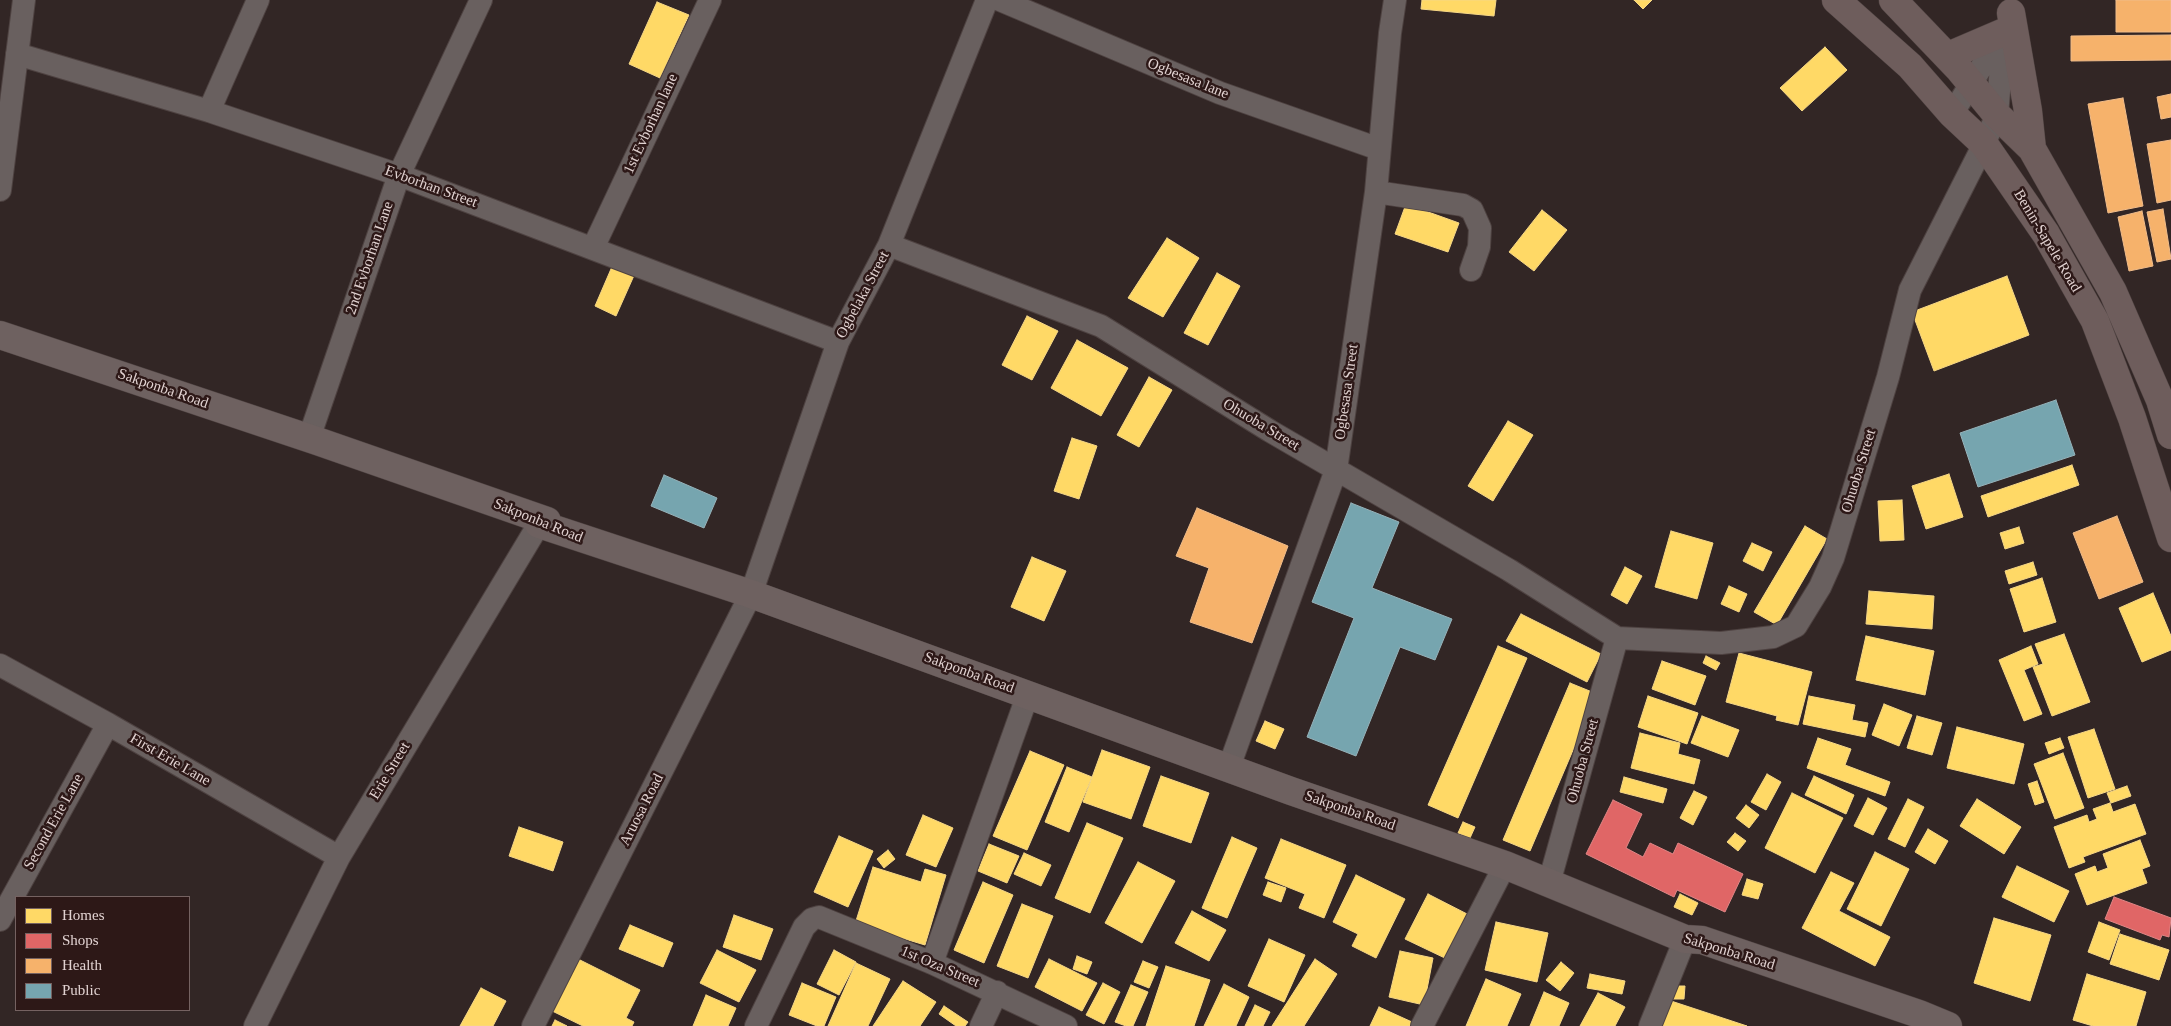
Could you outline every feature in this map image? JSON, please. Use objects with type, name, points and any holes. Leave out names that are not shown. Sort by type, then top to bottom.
[{"type":"highway","name":"Benin-Sapele Road","points":[[1836,0],[1910,66],[1952,114],[1984,144],[2046,234],[2095,321],[2132,418],[2171,538]]},
{"type":"highway","name":"Benin-Sapele Road","points":[[1893,0],[1948,56],[1997,115],[2032,149],[2113,292],[2160,400],[2171,434]]},
{"type":"highway","points":[[1948,56],[2009,15],[2028,111],[2032,149]]},
{"type":"main road","name":"Sakponba Road","points":[[0,335],[309,438],[546,521],[539,524]]},
{"type":"main road","name":"Sakponba Road","points":[[539,524],[751,594],[1505,865],[1685,939],[1702,940],[1920,1014],[1948,1026]]},
{"type":"street","points":[[0,190],[24,0]]},
{"type":"street","points":[[209,111],[258,0]]},
{"type":"street","name":"2nd Evborhan Lane","points":[[309,438],[398,175],[481,0]]},
{"type":"street","name":"1st Evborhan lane","points":[[593,248],[710,0]]},
{"type":"street","name":"Ogbelaka Street","points":[[751,594],[838,342],[889,245],[987,0]]},
{"type":"street","name":"Ogbesasa lane","points":[[1000,0],[1220,93],[1379,149]]},
{"type":"street","name":"Ogbesasa Street","points":[[1229,767],[1336,470],[1376,192],[1390,33],[1395,0]]},
{"type":"street","points":[[1952,114],[2009,15]]},
{"type":"street","name":"Ohuoba Street","points":[[889,245],[1101,326],[1336,470],[1509,570],[1617,638],[1721,642],[1773,637],[1796,626],[1820,587],[1833,558],[1888,377],[1910,290],[1997,115],[2009,15]]},
{"type":"street","name":"Evborhan Street","points":[[17,54],[209,111],[398,175],[838,342]]},
{"type":"street","points":[[1376,192],[1463,205],[1472,210],[1480,228],[1479,247],[1471,270]]},
{"type":"street","name":"Erie Street","points":[[255,1026],[339,857],[539,524]]},
{"type":"street","name":"Aruosa Road","points":[[533,1026],[751,594]]},
{"type":"street","name":"Ohuoba Street","points":[[1549,883],[1617,638]]},
{"type":"street","name":"First Erie Lane","points":[[0,666],[108,724],[339,857]]},
{"type":"street","points":[[932,963],[1028,694]]},
{"type":"street","name":"Second Erie Lane","points":[[0,920],[108,724]]},
{"type":"street","points":[[1422,1026],[1505,865]]},
{"type":"street","name":"1st Oza Street","points":[[756,1026],[804,927],[812,919],[819,917],[932,963],[1066,1026]]},
{"type":"street","points":[[1650,1026],[1685,939]]},
{"type":"street","points":[[981,1026],[997,992]]},
{"type":"building: Homes","points":[[1422,0],[1496,0],[1494,16],[1421,9]]},
{"type":"building: Homes","points":[[1634,0],[1652,0],[1643,9]]},
{"type":"building: Homes","points":[[657,2],[689,15],[660,78],[629,64]]},
{"type":"building: Homes","points":[[1825,47],[1847,70],[1802,111],[1780,88]]},
{"type":"building: Homes","points":[[1406,204],[1459,223],[1448,252],[1395,234]]},
{"type":"building: Homes","points":[[1542,210],[1567,230],[1534,271],[1509,252]]},
{"type":"building: Homes","points":[[1167,238],[1199,258],[1163,317],[1128,298]]},
{"type":"building: Homes","points":[[614,262],[636,271],[616,316],[595,306]]},
{"type":"building: Homes","points":[[1217,273],[1240,286],[1208,345],[1184,333]]},
{"type":"building: Homes","points":[[2007,276],[2029,335],[1934,371],[1912,312]]},
{"type":"building: Homes","points":[[1027,316],[1058,331],[1032,380],[1002,365]]},
{"type":"building: Homes","points":[[1077,340],[1128,368],[1101,416],[1051,388]]},
{"type":"building: Homes","points":[[1149,377],[1172,390],[1139,447],[1117,435]]},
{"type":"building: Homes","points":[[1508,421],[1533,435],[1493,501],[1468,486]]},
{"type":"building: Homes","points":[[1072,438],[1097,446],[1079,499],[1054,491]]},
{"type":"building: Homes","points":[[2072,465],[2079,485],[1988,517],[1981,496]]},
{"type":"building: Homes","points":[[1949,474],[1963,517],[1926,529],[1912,486]]},
{"type":"building: Homes","points":[[1902,500],[1904,540],[1880,541],[1878,501]]},
{"type":"building: Homes","points":[[1805,526],[1827,539],[1777,625],[1754,612]]},
{"type":"building: Homes","points":[[2019,527],[2024,543],[2005,549],[2000,533]]},
{"type":"building: Homes","points":[[1671,531],[1713,543],[1697,599],[1655,587]]},
{"type":"building: Homes","points":[[1752,543],[1772,552],[1763,571],[1743,561]]},
{"type":"building: Homes","points":[[1032,557],[1066,571],[1044,621],[1011,607]]},
{"type":"building: Homes","points":[[2033,562],[2037,575],[2009,584],[2005,571]]},
{"type":"building: Homes","points":[[1625,567],[1642,576],[1627,604],[1611,595]]},
{"type":"building: Homes","points":[[2042,578],[2056,622],[2024,632],[2010,589]]},
{"type":"building: Homes","points":[[1729,586],[1747,594],[1739,612],[1721,604]]},
{"type":"building: Homes","points":[[1869,591],[1934,596],[1932,629],[1866,624]]},
{"type":"building: Homes","points":[[2153,593],[2171,636],[2171,650],[2142,662],[2119,608]]},
{"type":"building: Homes","points":[[1521,614],[1601,654],[1587,682],[1506,641]]},
{"type":"building: Homes","points":[[2064,634],[2090,702],[2052,716],[2033,667],[2043,664],[2035,644]]},
{"type":"building: Homes","points":[[1866,636],[1934,651],[1925,695],[1856,680]]},
{"type":"building: Homes","points":[[1498,646],[1527,658],[1458,818],[1428,805]]},
{"type":"building: Homes","points":[[2031,646],[2038,664],[2024,670],[2042,714],[2024,721],[1999,660]]},
{"type":"building: Homes","points":[[1739,653],[1812,672],[1798,725],[1776,720],[1777,716],[1726,702]]},
{"type":"building: Homes","points":[[1706,656],[1720,663],[1716,670],[1703,663]]},
{"type":"building: Homes","points":[[1662,661],[1706,676],[1695,705],[1652,689]]},
{"type":"building: Homes","points":[[1570,683],[1597,694],[1530,851],[1503,840]]},
{"type":"building: Homes","points":[[1648,696],[1698,713],[1687,744],[1638,727]]},
{"type":"building: Homes","points":[[1809,696],[1855,705],[1852,720],[1868,723],[1865,737],[1803,724]]},
{"type":"building: Homes","points":[[1884,704],[1912,715],[1899,746],[1872,735]]},
{"type":"building: Homes","points":[[1702,716],[1739,730],[1728,757],[1691,743]]},
{"type":"building: Homes","points":[[1917,716],[1942,723],[1932,755],[1907,748]]},
{"type":"building: Homes","points":[[1265,721],[1284,729],[1275,749],[1256,741]]},
{"type":"building: Homes","points":[[1957,727],[2024,744],[2014,784],[1947,768]]},
{"type":"building: Homes","points":[[2094,729],[2115,789],[2088,798],[2068,737]]},
{"type":"building: Homes","points":[[1640,733],[1680,743],[1678,754],[1700,760],[1694,784],[1631,768]]},
{"type":"building: Homes","points":[[1818,738],[1851,749],[1845,765],[1890,782],[1885,796],[1807,768]]},
{"type":"building: Homes","points":[[2060,738],[2064,748],[2049,754],[2045,743]]},
{"type":"building: Homes","points":[[1102,750],[1150,767],[1131,819],[1083,802]]},
{"type":"building: Homes","points":[[1030,751],[1064,765],[1027,850],[993,836]]},
{"type":"building: Homes","points":[[2063,753],[2084,808],[2055,819],[2034,764]]},
{"type":"building: Homes","points":[[1067,767],[1092,777],[1069,832],[1045,822]]},
{"type":"building: Homes","points":[[1767,774],[1781,782],[1766,810],[1751,802]]},
{"type":"building: Homes","points":[[1161,776],[1209,793],[1191,843],[1143,826]]},
{"type":"building: Homes","points":[[1814,776],[1854,795],[1846,814],[1805,795]]},
{"type":"building: Homes","points":[[1624,777],[1667,789],[1663,803],[1620,792]]},
{"type":"building: Homes","points":[[2037,781],[2044,802],[2035,805],[2028,784]]},
{"type":"building: Homes","points":[[2127,786],[2131,796],[2111,803],[2107,793]]},
{"type":"building: Homes","points":[[1694,791],[1707,797],[1693,825],[1680,818]]},
{"type":"building: Homes","points":[[1792,793],[1843,818],[1815,873],[1765,848]]},
{"type":"building: Homes","points":[[1868,798],[1887,808],[1873,835],[1854,826]]},
{"type":"building: Homes","points":[[1908,799],[1924,807],[1905,847],[1888,839]]},
{"type":"building: Homes","points":[[1977,799],[2021,827],[2004,854],[1960,826]]},
{"type":"building: Homes","points":[[2110,803],[2113,812],[2135,804],[2146,834],[2083,857],[2085,862],[2069,868],[2054,827],[2087,815],[2089,822],[2097,819],[2093,809]]},
{"type":"building: Homes","points":[[1746,805],[1759,815],[1749,828],[1736,818]]},
{"type":"building: Homes","points":[[923,815],[953,828],[936,867],[906,855]]},
{"type":"building: Homes","points":[[1463,822],[1475,827],[1470,838],[1458,833]]},
{"type":"building: Homes","points":[[1087,823],[1123,838],[1090,913],[1055,898]]},
{"type":"building: Homes","points":[[519,827],[563,842],[553,871],[509,856]]},
{"type":"building: Homes","points":[[1928,829],[1948,841],[1935,864],[1915,852]]},
{"type":"building: Homes","points":[[1735,833],[1746,841],[1738,851],[1727,842]]},
{"type":"building: Homes","points":[[839,836],[873,851],[848,907],[814,892]]},
{"type":"building: Homes","points":[[1232,837],[1257,848],[1227,918],[1202,908]]},
{"type":"building: Homes","points":[[1281,839],[1346,865],[1324,918],[1299,908],[1305,894],[1265,878]]},
{"type":"building: Homes","points":[[2140,840],[2150,866],[2142,869],[2147,883],[2087,905],[2075,874],[2095,866],[2097,872],[2108,868],[2103,854]]},
{"type":"building: Homes","points":[[989,844],[1019,856],[1007,883],[978,871]]},
{"type":"building: Homes","points":[[888,850],[895,859],[884,868],[877,859]]},
{"type":"building: Homes","points":[[1875,852],[1909,869],[1881,926],[1847,909]]},
{"type":"building: Homes","points":[[1024,853],[1051,865],[1041,886],[1014,874]]},
{"type":"building: Homes","points":[[1138,862],[1175,881],[1142,943],[1105,923]]},
{"type":"building: Homes","points":[[2017,866],[2069,891],[2054,922],[2002,897]]},
{"type":"building: Homes","points":[[873,867],[921,882],[925,869],[946,875],[925,945],[855,924]]},
{"type":"building: Homes","points":[[1831,872],[1854,883],[1839,911],[1890,937],[1875,966],[1802,928]]},
{"type":"building: Homes","points":[[1356,875],[1405,899],[1376,958],[1352,946],[1358,934],[1333,922]]},
{"type":"building: Homes","points":[[1747,879],[1763,884],[1758,899],[1742,895]]},
{"type":"building: Homes","points":[[983,882],[1013,895],[984,963],[954,950]]},
{"type":"building: Homes","points":[[1268,882],[1286,888],[1281,902],[1263,895]]},
{"type":"building: Homes","points":[[1428,894],[1471,916],[1449,960],[1405,939]]},
{"type":"building: Homes","points":[[1680,894],[1698,903],[1692,915],[1674,907]]},
{"type":"building: Homes","points":[[1022,904],[1053,916],[1028,978],[997,966]]},
{"type":"building: Homes","points":[[1192,911],[1226,930],[1209,961],[1175,943]]},
{"type":"building: Homes","points":[[734,915],[773,929],[761,960],[723,947]]},
{"type":"building: Homes","points":[[1994,918],[2051,935],[2030,1001],[1974,983]]},
{"type":"building: Homes","points":[[1496,922],[1548,933],[1537,982],[1485,970]]},
{"type":"building: Homes","points":[[2099,922],[2120,930],[2109,960],[2088,952]]},
{"type":"building: Homes","points":[[630,925],[673,943],[663,967],[619,949]]},
{"type":"building: Homes","points":[[2120,934],[2169,950],[2159,980],[2110,964]]},
{"type":"building: Homes","points":[[1269,939],[1305,955],[1284,1002],[1248,986]]},
{"type":"building: Homes","points":[[717,950],[756,970],[739,1002],[700,983]]},
{"type":"building: Homes","points":[[834,950],[856,962],[839,995],[817,984]]},
{"type":"building: Homes","points":[[1400,951],[1433,958],[1424,1005],[1389,997]]},
{"type":"building: Homes","points":[[572,956],[640,990],[626,1018],[634,1022],[632,1026],[583,1026],[546,1008]]},
{"type":"building: Homes","points":[[1077,956],[1092,962],[1087,974],[1073,969]]},
{"type":"building: Homes","points":[[1049,959],[1097,983],[1082,1011],[1035,987]]},
{"type":"building: Homes","points":[[1315,959],[1337,974],[1304,1026],[1272,1026]]},
{"type":"building: Homes","points":[[1143,961],[1158,967],[1149,988],[1134,982]]},
{"type":"building: Homes","points":[[1561,962],[1574,973],[1560,991],[1546,980]]},
{"type":"building: Homes","points":[[856,963],[890,979],[868,1026],[828,1026]]},
{"type":"building: Homes","points":[[1166,966],[1210,980],[1194,1026],[1146,1026]]},
{"type":"building: Homes","points":[[1590,974],[1625,981],[1622,994],[1587,988]]},
{"type":"building: Homes","points":[[2087,974],[2146,992],[2136,1026],[2093,1026],[2073,1020]]},
{"type":"building: Homes","points":[[1486,979],[1521,994],[1507,1026],[1466,1026]]},
{"type":"building: Homes","points":[[903,981],[936,1002],[920,1026],[873,1026]]},
{"type":"building: Homes","points":[[802,983],[836,997],[824,1026],[817,1026],[789,1015]]},
{"type":"building: Homes","points":[[1103,983],[1120,992],[1104,1024],[1086,1015]]},
{"type":"building: Homes","points":[[1224,984],[1249,997],[1236,1026],[1204,1026]]},
{"type":"building: Homes","points":[[1131,985],[1148,992],[1133,1026],[1126,1026],[1115,1022]]},
{"type":"building: Homes","points":[[1671,986],[1685,986],[1684,999],[1671,999]]},
{"type":"building: Homes","points":[[481,988],[506,1001],[493,1026],[460,1026]]},
{"type":"building: Homes","points":[[1544,992],[1569,1003],[1559,1026],[1530,1026]]},
{"type":"building: Homes","points":[[1598,993],[1625,1007],[1615,1026],[1580,1026]]},
{"type":"building: Homes","points":[[706,995],[736,1008],[728,1026],[693,1026]]},
{"type":"building: Homes","points":[[1662,998],[1747,1026],[1652,1026]]},
{"type":"building: Homes","points":[[1255,1005],[1270,1012],[1263,1026],[1245,1026]]},
{"type":"building: Homes","points":[[944,1006],[968,1022],[965,1026],[956,1026],[939,1014]]},
{"type":"building: Homes","points":[[1379,1007],[1412,1022],[1410,1026],[1370,1026]]},
{"type":"building: Homes","points":[[555,1020],[567,1026],[552,1026]]},
{"type":"building: Shops","points":[[1613,800],[1642,814],[1626,848],[1643,857],[1650,843],[1673,854],[1678,843],[1743,874],[1725,912],[1677,890],[1674,897],[1586,854]]},
{"type":"building: Shops","points":[[2114,897],[2171,918],[2169,937],[2162,935],[2160,940],[2105,919]]},
{"type":"building: Health","points":[[2116,0],[2171,0],[2171,32],[2116,32]]},
{"type":"building: Health","points":[[2171,35],[2171,60],[2071,61],[2071,36]]},
{"type":"building: Health","points":[[2171,94],[2171,117],[2161,119],[2157,97]]},
{"type":"building: Health","points":[[2123,98],[2143,206],[2108,213],[2088,104]]},
{"type":"building: Health","points":[[2171,140],[2171,200],[2157,203],[2147,144]]},
{"type":"building: Health","points":[[2163,209],[2171,259],[2157,262],[2147,212]]},
{"type":"building: Health","points":[[2142,211],[2153,266],[2129,271],[2118,217]]},
{"type":"building: Health","points":[[1197,508],[1288,546],[1252,643],[1190,622],[1209,568],[1176,556]]},
{"type":"building: Health","points":[[2117,516],[2143,582],[2099,599],[2073,533]]},
{"type":"building: Public","points":[[2056,400],[2075,455],[1978,487],[1960,433]]},
{"type":"building: Public","points":[[664,475],[717,498],[704,528],[651,506]]},
{"type":"building: Public","points":[[1351,503],[1399,522],[1372,588],[1452,619],[1435,660],[1400,647],[1356,756],[1307,737],[1354,618],[1312,602]]}]
